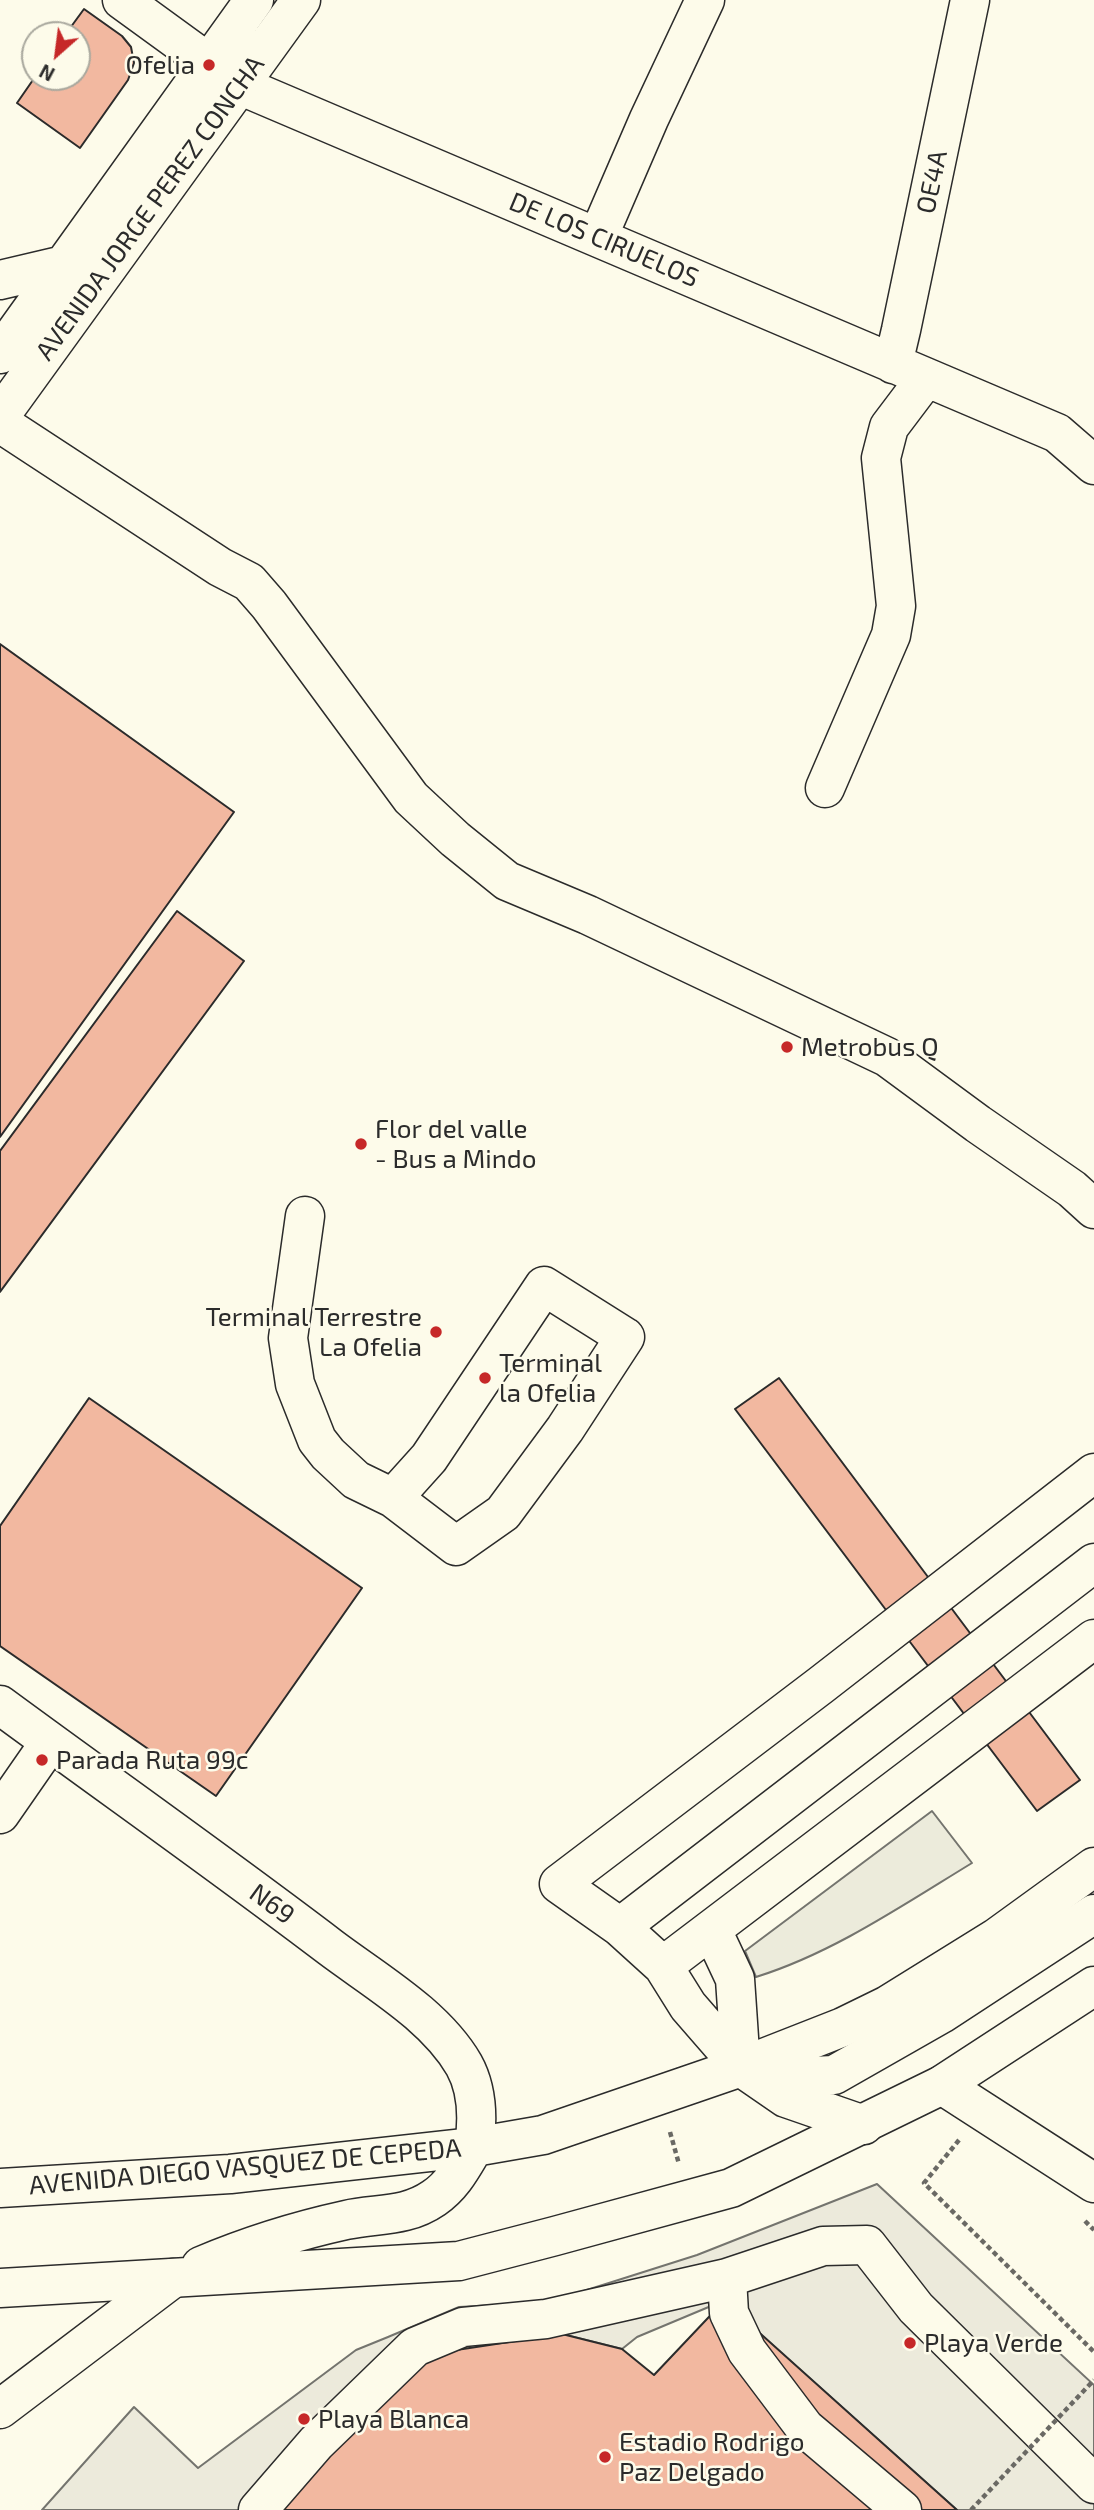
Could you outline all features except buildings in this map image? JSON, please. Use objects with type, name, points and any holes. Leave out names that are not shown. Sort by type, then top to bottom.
[{"type":"street","name":"DE LOS CIRUELOS","points":[[122,0],[224,75],[1057,433],[1094,465]]},
{"type":"street","name":"AVENIDA JORGE PEREZ CONCHA","points":[[224,75],[254,0]]},
{"type":"street","name":"AVENIDA JORGE PEREZ CONCHA","points":[[0,416],[79,276],[224,75],[301,0]]},
{"type":"street","points":[[598,237],[705,0]]},
{"type":"street","name":"OE4A","points":[[909,371],[901,330],[970,0]]},
{"type":"street","name":"AVENIDA JORGE PEREZ CONCHA","points":[[0,354],[79,276]]},
{"type":"street","points":[[0,280],[79,276]]},
{"type":"street","points":[[825,788],[891,635],[896,606],[881,458],[909,371]]},
{"type":"street","points":[[0,423],[220,567],[248,582],[269,605],[411,798],[455,839],[507,881],[588,915],[887,1057],[1072,1189],[1094,1209]]},
{"type":"street","points":[[305,1216],[288,1338],[295,1384],[317,1440],[356,1480],[393,1498],[456,1546],[503,1513],[565,1429],[625,1337],[544,1286],[429,1458],[393,1498]]},
{"type":"street","points":[[864,2125],[786,2098],[741,2067],[688,2006],[663,1966],[620,1927],[559,1884],[1094,1472]]},
{"type":"street","points":[[620,1927],[1094,1563]]},
{"type":"street","points":[[663,1966],[1094,1639]]},
{"type":"street","name":"N69","points":[[0,1705],[287,1914],[434,2025],[464,2065],[472,2084],[478,2125],[474,2147]]},
{"type":"street","points":[[0,1814],[50,1742]]},
{"type":"street","name":"AVENIDA DIEGO VASQUEZ DE CEPEDA","points":[[0,2188],[230,2174],[474,2147],[543,2135],[741,2067],[844,2027],[888,2005],[996,1938],[1094,1867]]},
{"type":"street","points":[[741,2067],[791,2077],[834,2076],[941,2014],[1094,1914]]},
{"type":"street","points":[[712,1930],[736,1979],[741,2067]]},
{"type":"street","points":[[0,2288],[459,2262],[731,2188],[943,2085],[1094,1986]]},
{"type":"street","points":[[943,2085],[1085,2198]]},
{"type":"street","points":[[0,2409],[173,2278],[254,2244],[348,2219],[381,2217],[413,2209],[434,2198],[454,2180],[474,2147]]},
{"type":"street","points":[[258,2510],[316,2443],[415,2347],[463,2327],[546,2319],[727,2278],[823,2246],[867,2245],[916,2308],[1094,2484]]},
{"type":"street","points":[[727,2278],[729,2313],[747,2351],[805,2428],[902,2510]]},
{"type":"path","points":[[659,2095],[688,2198]]},
{"type":"path","points":[[965,2133],[924,2183],[1094,2352]]},
{"type":"path","points":[[1085,2198],[1094,2230]]},
{"type":"path","points":[[971,2510],[1094,2379]]},
{"type":"shaded area","points":[[932,1811],[972,1863],[840,1941],[785,1967],[756,1977],[745,1951]]},
{"type":"shaded area","name":"Playa Verde","points":[[877,2184],[1094,2385],[1094,2510],[957,2510],[723,2301],[637,2337],[622,2349],[562,2334],[265,2510],[42,2510],[134,2407],[198,2468],[356,2350],[459,2307],[549,2302],[697,2255]]},
{"type":"place","name":"Ofelia","points":[[209,65]]},
{"type":"place","name":"Metrobus Q","points":[[787,1047]]},
{"type":"place","name":"Flor del valle - Bus a Mindo","points":[[361,1144]]},
{"type":"place","name":"Terminal Terrestre La Ofelia","points":[[436,1332]]},
{"type":"place","name":"Terminal la Ofelia","points":[[485,1378]]},
{"type":"place","name":"Parada Ruta 99c","points":[[42,1760]]},
{"type":"place","name":"Playa Verde","points":[[910,2343]]},
{"type":"place","name":"Playa Blanca","points":[[304,2419]]},
{"type":"place","name":"Estadio Rodrigo Paz Delgado","points":[[605,2457]]}]
